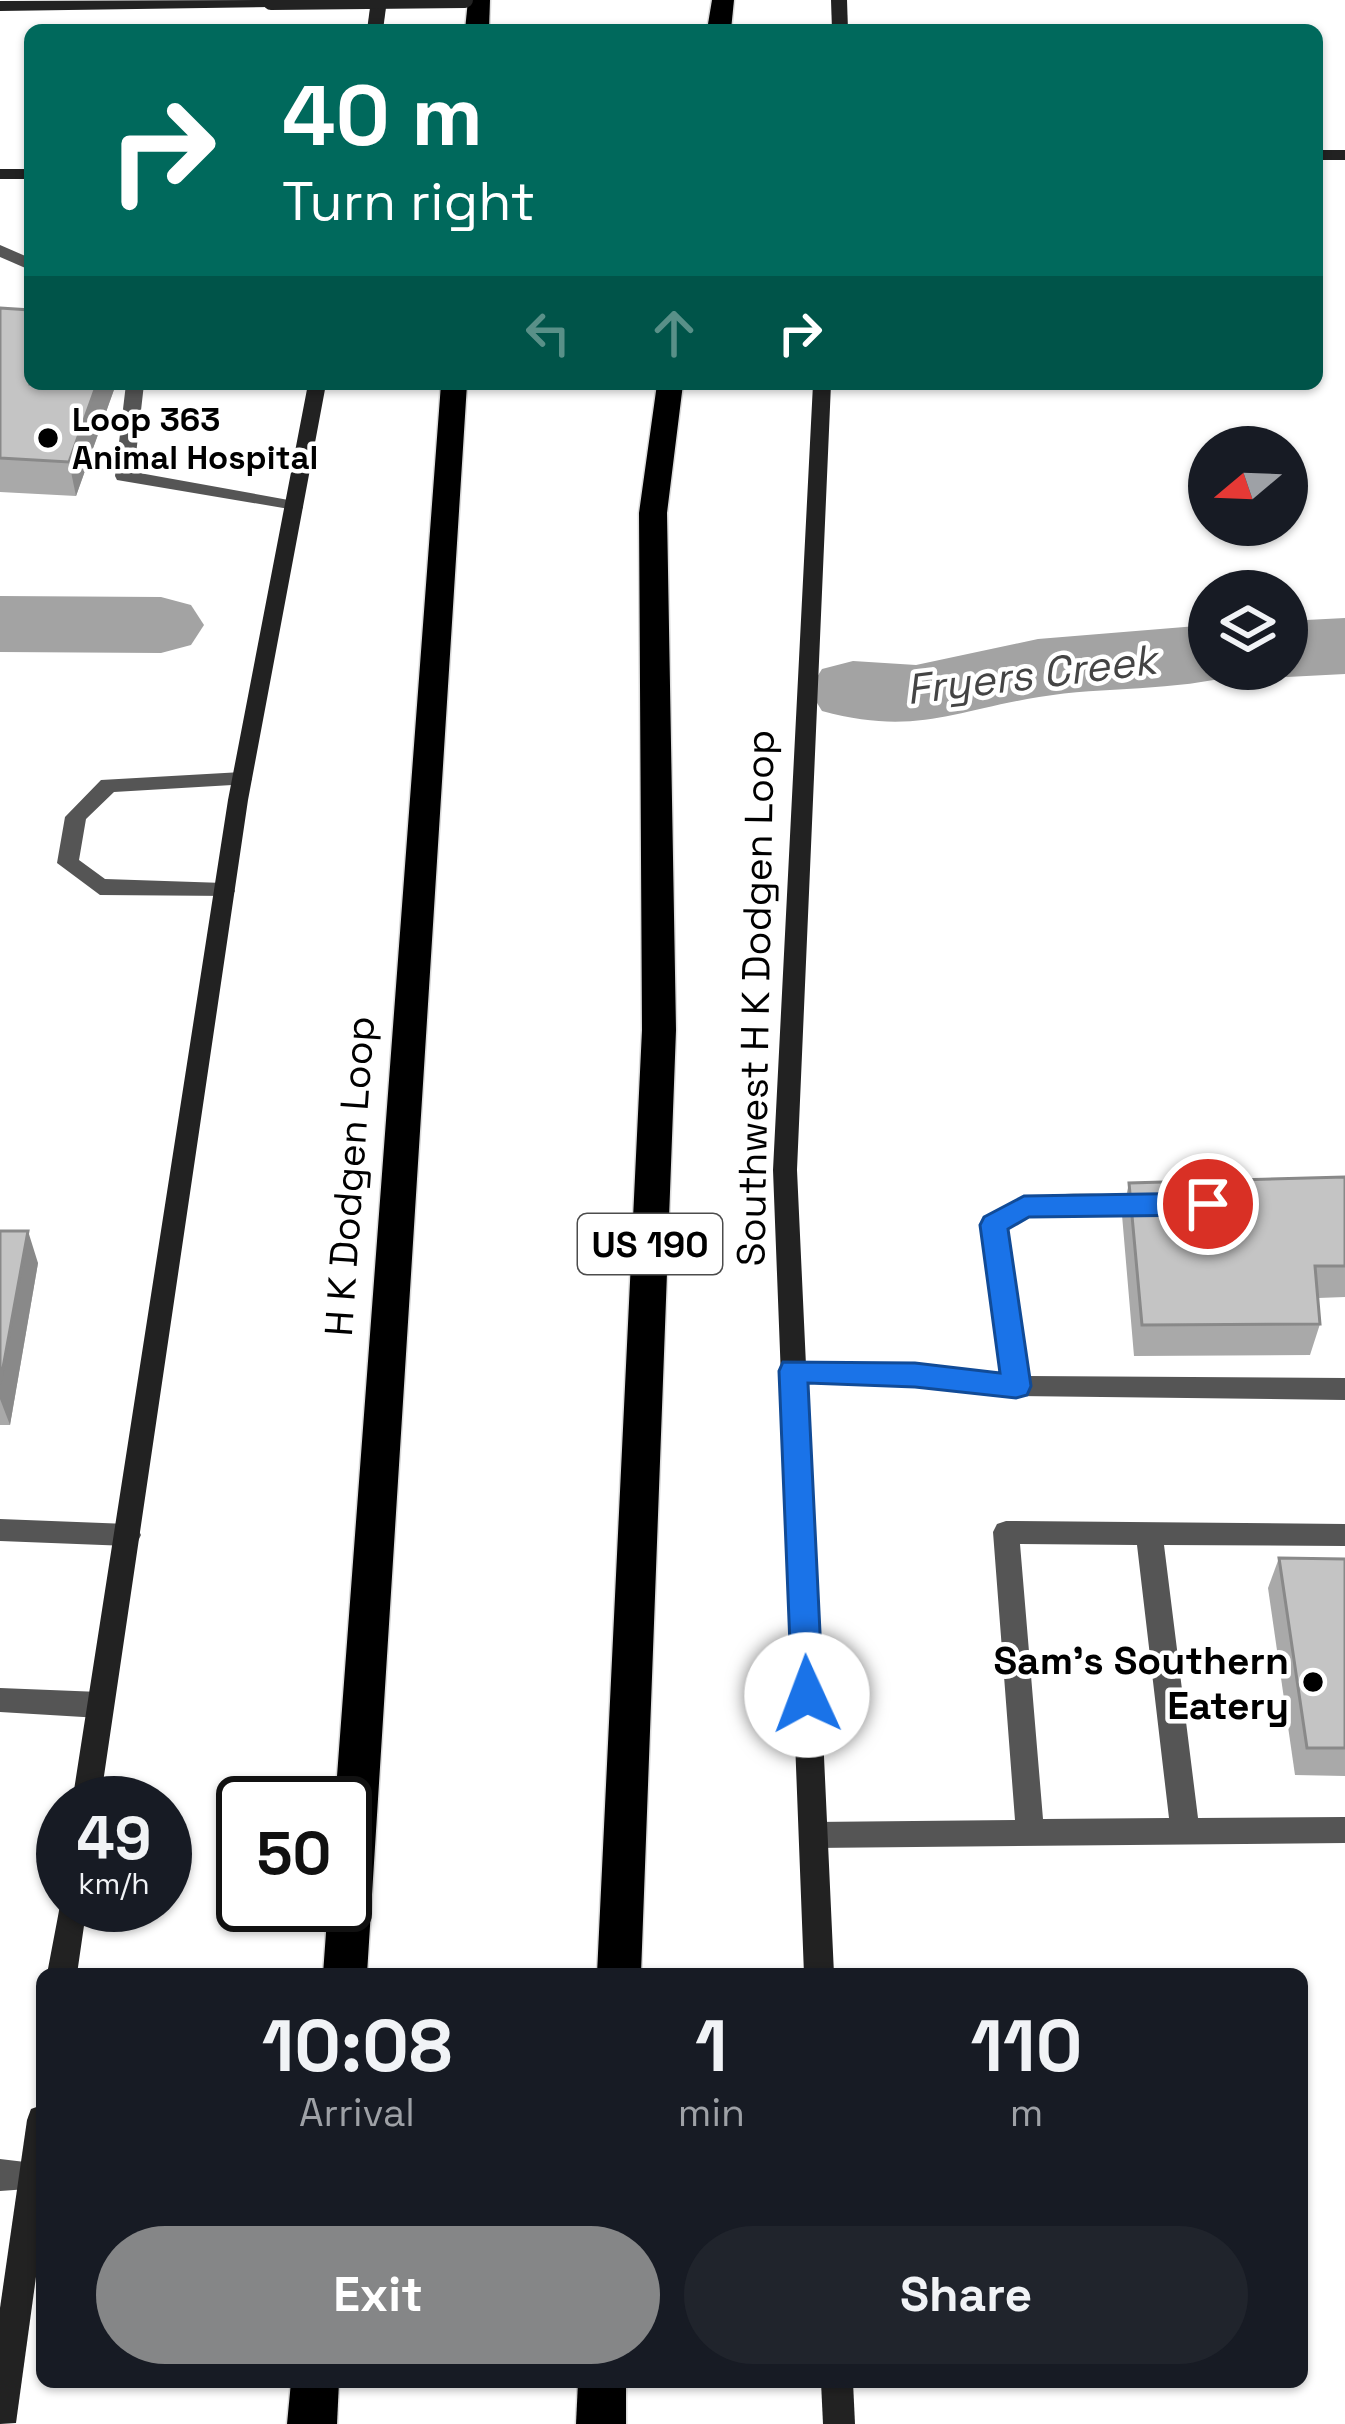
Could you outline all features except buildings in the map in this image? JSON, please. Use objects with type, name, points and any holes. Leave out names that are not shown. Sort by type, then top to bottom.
[{"type":"highway","name":"H K Dodgen Loop","points":[[345,1968],[454,390]]},
{"type":"highway","name":"US 190","points":[[619,1968],[658,1030],[652,513],[669,390]]},
{"type":"highway","points":[[312,2424],[315,2388]]},
{"type":"highway","points":[[601,2424],[602,2388]]},
{"type":"main road","points":[[0,6],[465,0]]},
{"type":"main road","points":[[90,1776],[242,779],[316,390]]},
{"type":"main road","name":"Southwest H K Dodgen Loop","points":[[819,1968],[785,1170],[821,390]]},
{"type":"main road","points":[[63,1968],[68,1932]]},
{"type":"main road","points":[[0,2422],[36,2162]]},
{"type":"main road","points":[[837,2388],[839,2424]]},
{"type":"street","points":[[134,390],[124,476],[294,507]]},
{"type":"street","points":[[224,891],[100,887],[68,862],[76,817],[108,785],[242,779]]},
{"type":"street","points":[[1016,1386],[994,1225],[1024,1206],[1184,1204]]},
{"type":"street","points":[[793,1371],[915,1375],[1016,1386],[1345,1390]]},
{"type":"street","points":[[0,1530],[128,1534]]},
{"type":"street","points":[[1030,1833],[1006,1532],[1345,1535]]},
{"type":"street","points":[[1150,1533],[1185,1831]]},
{"type":"street","points":[[0,1700],[100,1705]]},
{"type":"street","points":[[813,1834],[1345,1830]]},
{"type":"street","points":[[0,2175],[34,2176]]},
{"type":"waterway","name":"Fryers Creek","points":[[0,624],[161,625]]},
{"type":"waterway","name":"Fryers Creek","points":[[1308,648],[1345,646]]},
{"type":"waterway","name":"Fryers Creek","points":[[853,690],[916,694],[1038,668],[1188,656]]},
{"type":"place","name":"Loop 363 Animal Hospital","points":[[48,438]]},
{"type":"place","name":"Sam's Southern Eatery","points":[[1313,1682]]},
{"type":"route","points":[[807,1695],[793,1371],[915,1375],[1016,1386],[994,1225],[1024,1206],[1208,1204]]}]
